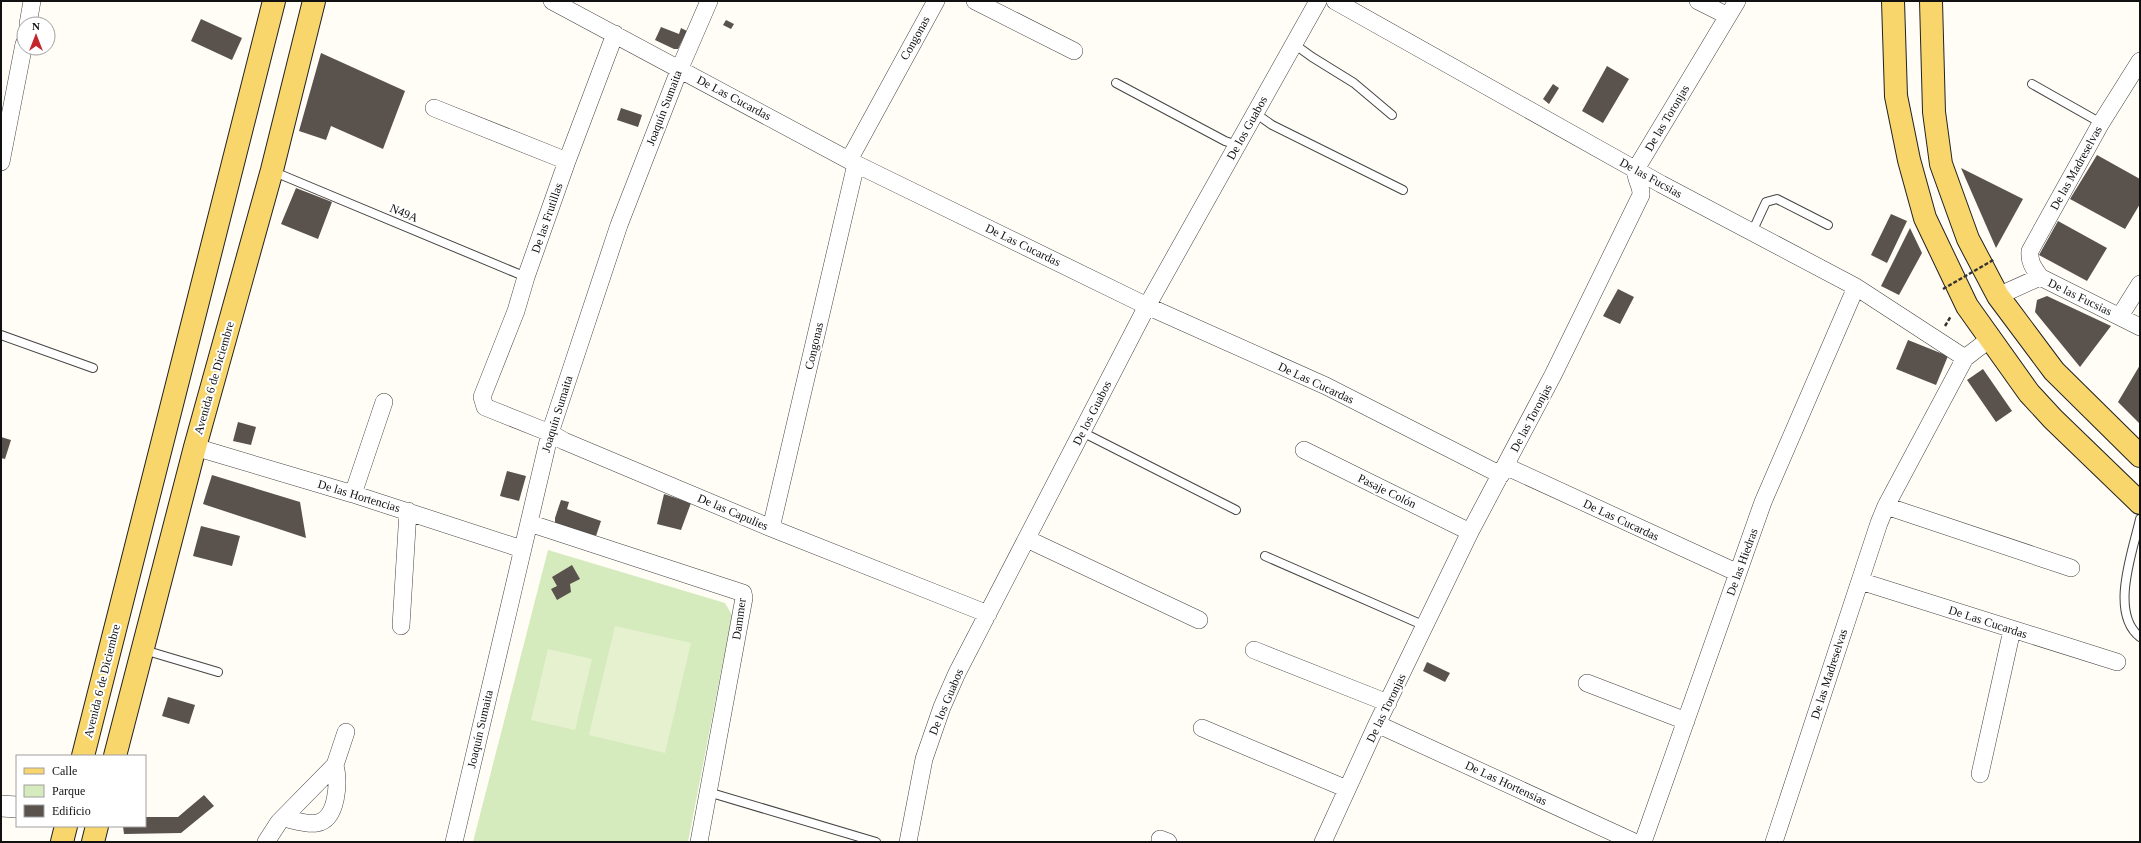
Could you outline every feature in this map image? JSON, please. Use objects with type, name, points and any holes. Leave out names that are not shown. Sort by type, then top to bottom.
[{"type":"main road","name":"Avenida 6 de Diciembre","points":[[83,755],[274,1]]},
{"type":"main road","name":"Avenida 6 de Diciembre","points":[[115,755],[194,447],[272,170],[314,1]]},
{"type":"main road","points":[[1893,1],[1896,96],[1909,160],[1925,218],[1967,306],[2029,393],[2053,420],[2140,502]]},
{"type":"main road","points":[[1932,1],[1934,112],[1941,164],[1968,239],[1998,296],[2054,371],[2140,456]]},
{"type":"main road","points":[[62,842],[66,827]]},
{"type":"main road","points":[[93,842],[97,827]]},
{"type":"street","points":[[29,16],[32,1]]},
{"type":"street","name":"De Las Cucardas","points":[[552,1],[680,68],[853,162],[1147,306],[1326,386],[1503,470],[1738,573]]},
{"type":"street","name":"Joaquín Sumaita","points":[[454,842],[550,433],[619,225],[680,68],[709,1]]},
{"type":"street","name":"Congonas","points":[[771,528],[853,162],[936,1]]},
{"type":"street","points":[[975,1],[1074,51]]},
{"type":"street","name":"De los Guabos","points":[[908,842],[920,775],[932,733],[957,673],[1147,306],[1318,1]]},
{"type":"street","name":"De las Fucsias","points":[[1335,1],[1636,169],[1856,287],[1965,358]]},
{"type":"street","points":[[1698,1],[1728,16]]},
{"type":"street","name":"De las Toronjas","points":[[1323,842],[1377,724],[1426,626],[1470,532],[1553,375],[1641,195],[1641,190],[1636,178],[1636,169],[1737,1]]},
{"type":"street","name":"De las Frutillas","points":[[482,402],[482,397],[516,311],[526,277],[567,161],[616,34]]},
{"type":"street","points":[[1,162],[22,56]]},
{"type":"street","name":"De las Madreselvas","points":[[2040,277],[2030,263],[2030,251],[2100,123],[2140,61]]},
{"type":"street","points":[[434,108],[567,161]]},
{"type":"street","name":"De las Fucsias","points":[[1998,296],[2040,277],[2140,327]]},
{"type":"street","points":[[2120,316],[2140,284]]},
{"type":"street","name":"De las Hiedras","points":[[1643,842],[1763,502],[1856,287]]},
{"type":"street","points":[[1965,358],[1991,338]]},
{"type":"street","name":"De las Madreselvas","points":[[1774,842],[1886,506],[1965,358]]},
{"type":"street","points":[[353,494],[384,402]]},
{"type":"street","name":"De las Capulies","points":[[482,402],[485,407],[550,433],[564,441],[771,528],[988,614]]},
{"type":"street","name":"De las Hortencias","points":[[194,447],[408,511],[522,549]]},
{"type":"street","name":"Pasaje Colón","points":[[1304,450],[1470,532]]},
{"type":"street","points":[[1886,506],[2071,568]]},
{"type":"street","points":[[401,626],[408,511]]},
{"type":"street","name":"Dammer","points":[[529,523],[743,593],[744,598],[699,842]]},
{"type":"street","points":[[1027,539],[1199,620]]},
{"type":"street","name":"De Las Cucardas","points":[[1860,581],[2116,662]]},
{"type":"street","points":[[1980,774],[2012,630]]},
{"type":"street","points":[[1254,650],[1388,703]]},
{"type":"street","points":[[1587,683],[1686,721]]},
{"type":"street","name":"De Las Hortensias","points":[[1377,724],[1634,842]]},
{"type":"street","points":[[1202,728],[1347,789]]},
{"type":"street","points":[[266,842],[273,829],[335,766],[346,732]]},
{"type":"street","points":[[283,818],[312,823],[323,821],[332,810],[335,797],[338,778],[335,766]]},
{"type":"street","points":[[1,806],[16,807]]},
{"type":"lane","points":[[1294,44],[1354,83],[1392,115]]},
{"type":"lane","points":[[1116,83],[1225,141],[1237,145]]},
{"type":"lane","points":[[2032,84],[2100,123]]},
{"type":"lane","points":[[1255,113],[1272,125],[1403,190]]},
{"type":"lane","name":"N49A","points":[[272,170],[526,277]]},
{"type":"lane","points":[[1752,232],[1766,202],[1771,199],[1777,199],[1828,225]]},
{"type":"lane","points":[[1,335],[93,368]]},
{"type":"lane","points":[[1082,432],[1236,510]]},
{"type":"lane","points":[[2140,519],[2123,603],[2128,621],[2140,637]]},
{"type":"lane","points":[[1265,556],[1426,626]]},
{"type":"lane","points":[[143,649],[218,672]]},
{"type":"lane","points":[[708,792],[876,842]]},
{"type":"path","points":[[1945,295],[1943,288],[1995,259]]},
{"type":"path","points":[[1936,338],[1953,313]]},
{"type":"green space","points":[[548,550],[725,603],[732,615],[688,842],[473,842]]},
{"type":"green space","points":[[615,626],[691,643],[665,753],[589,735]]},
{"type":"green space","points":[[548,649],[592,659],[575,730],[531,720]]},
{"type":"building","points":[[201,19],[242,38],[232,60],[191,41]]},
{"type":"building","points":[[726,20],[734,24],[731,29],[723,25]]},
{"type":"building","points":[[661,27],[679,34],[681,28],[687,31],[678,49],[674,49],[655,40]]},
{"type":"building","points":[[321,53],[405,91],[383,149],[331,126],[326,140],[299,131]]},
{"type":"building","points":[[1607,66],[1629,79],[1603,123],[1582,111]]},
{"type":"building","points":[[1553,84],[1559,88],[1549,104],[1543,99]]},
{"type":"building","points":[[621,108],[642,115],[638,127],[617,120]]},
{"type":"building","points":[[2097,155],[2140,179],[2140,204],[2125,229],[2070,199]]},
{"type":"building","points":[[1961,168],[2023,199],[1996,248]]},
{"type":"building","points":[[296,188],[332,202],[318,239],[281,224]]},
{"type":"building","points":[[1891,214],[1907,221],[1887,263],[1871,255]]},
{"type":"building","points":[[2058,221],[2107,248],[2087,281],[2039,255]]},
{"type":"building","points":[[1910,228],[1922,253],[1899,295],[1881,286]]},
{"type":"building","points":[[1618,289],[1634,297],[1620,324],[1603,316]]},
{"type":"building","points":[[2047,296],[2111,326],[2080,367],[2035,312],[2037,300]]},
{"type":"building","points":[[1908,340],[1948,356],[1936,385],[1896,369]]},
{"type":"building","points":[[2140,365],[2140,424],[2118,402]]},
{"type":"building","points":[[1983,369],[2012,411],[1996,422],[1967,380]]},
{"type":"building","points":[[238,422],[256,427],[251,445],[233,441]]},
{"type":"building","points":[[1,437],[11,440],[5,459],[1,458]]},
{"type":"building","points":[[507,471],[526,476],[519,501],[500,496]]},
{"type":"building","points":[[212,475],[300,502],[306,538],[203,504]]},
{"type":"building","points":[[664,494],[691,503],[681,530],[657,524]]},
{"type":"building","points":[[561,500],[569,502],[567,509],[601,521],[596,536],[555,523],[555,518]]},
{"type":"building","points":[[201,526],[240,536],[232,566],[193,556]]},
{"type":"building","points":[[572,565],[580,579],[570,584],[571,592],[557,600],[551,589],[557,586],[552,577]]},
{"type":"building","points":[[1427,662],[1450,673],[1445,682],[1423,671]]},
{"type":"building","points":[[168,697],[195,705],[189,724],[162,716]]},
{"type":"building","points":[[204,795],[214,806],[181,833],[124,834],[123,827],[146,827],[146,817],[178,817]]}]
